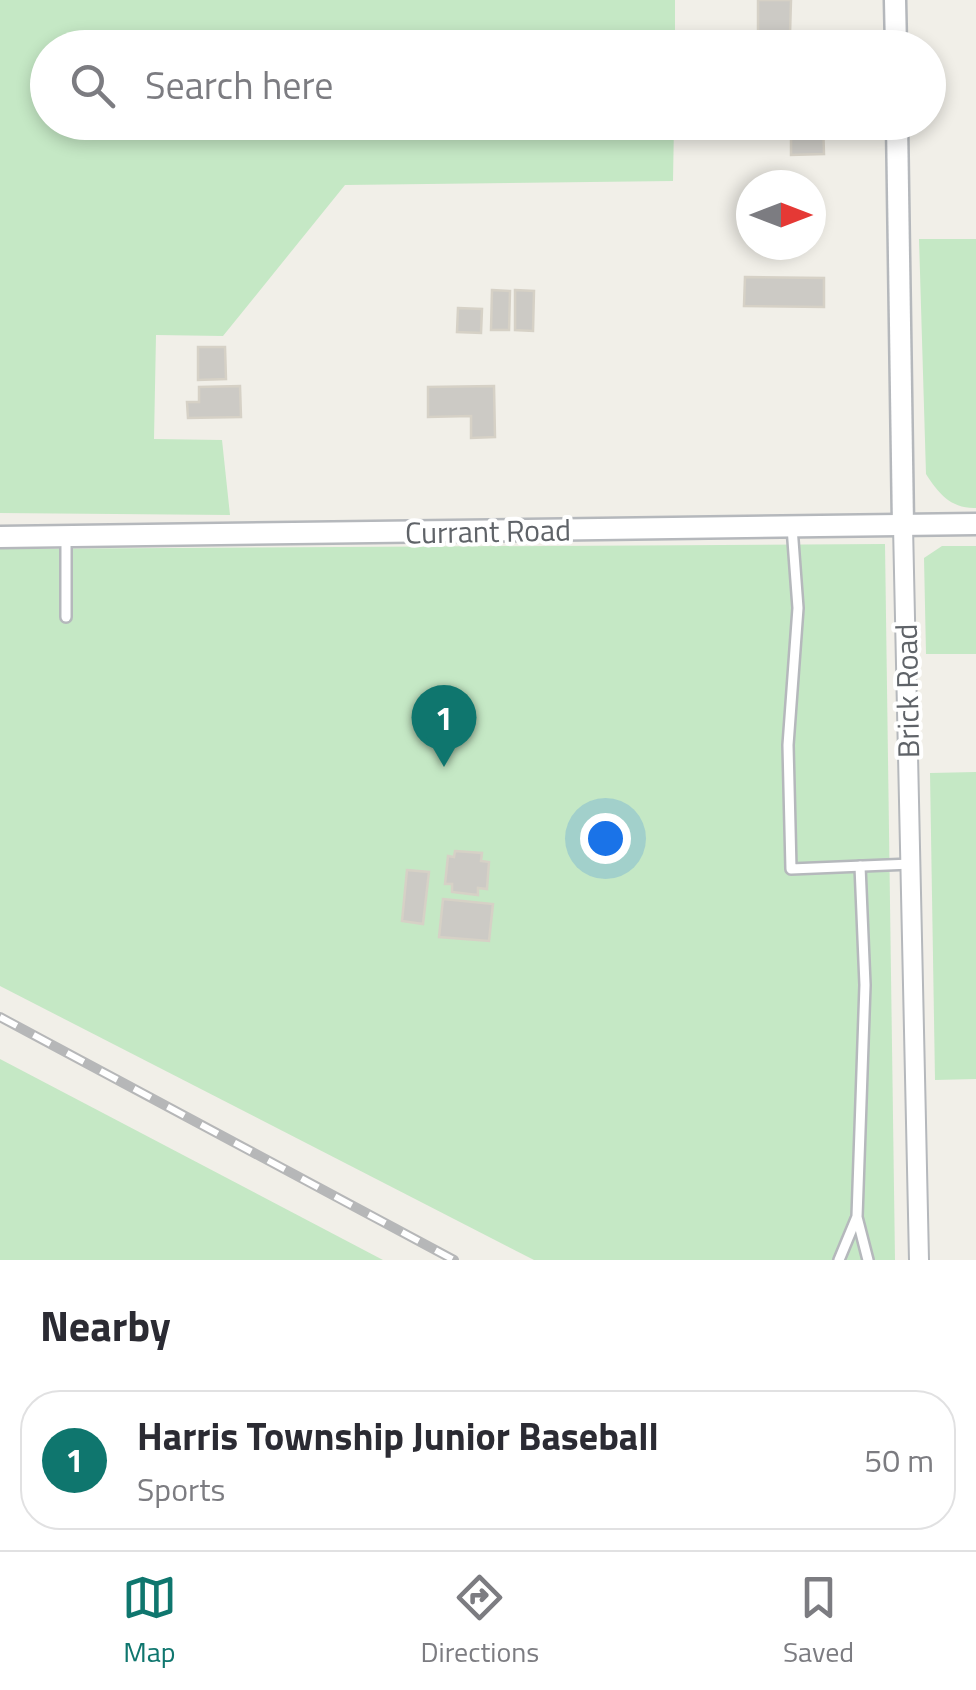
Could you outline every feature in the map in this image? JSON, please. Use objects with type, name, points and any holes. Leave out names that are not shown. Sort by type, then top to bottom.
[{"type":"street","points":[[895,0],[896,30]]},
{"type":"street","name":"Brick Road","points":[[897,140],[919,1260]]},
{"type":"street","name":"Currant Road","points":[[0,537],[976,524]]},
{"type":"lane","points":[[792,527],[798,608],[788,745],[791,869],[911,864]]},
{"type":"lane","points":[[66,537],[66,617]]},
{"type":"lane","points":[[860,866],[865,985],[857,1217],[868,1260]]},
{"type":"lane","points":[[839,1260],[857,1217]]},
{"type":"green space","points":[[0,0],[675,0],[675,30],[30,30],[30,140],[674,140],[673,181],[345,185],[223,336],[156,335],[154,439],[222,440],[230,515],[0,513]]},
{"type":"green space","points":[[919,239],[976,239],[976,508],[959,506],[946,498],[926,474]]},
{"type":"green space","points":[[885,544],[895,1260],[534,1260],[0,986],[0,549]]},
{"type":"green space","points":[[942,546],[976,546],[976,654],[926,654],[924,558]]},
{"type":"green space","points":[[976,772],[976,1079],[935,1080],[930,773]]},
{"type":"green space","points":[[0,1059],[383,1260],[0,1260]]},
{"type":"building","points":[[758,0],[791,0],[790,30],[758,30]]},
{"type":"building","points":[[791,140],[824,140],[824,154],[791,155]]},
{"type":"building","points":[[745,277],[824,278],[824,307],[744,306]]},
{"type":"building","points":[[492,290],[510,291],[509,330],[491,330]]},
{"type":"building","points":[[515,290],[534,291],[533,331],[515,330]]},
{"type":"building","points":[[458,308],[482,309],[481,333],[457,332]]},
{"type":"building","points":[[198,347],[225,347],[226,379],[198,380]]},
{"type":"building","points":[[240,386],[241,417],[188,418],[187,402],[199,402],[199,387]]},
{"type":"building","points":[[494,386],[495,437],[471,438],[471,416],[428,417],[428,387]]},
{"type":"building","points":[[455,851],[482,853],[481,861],[489,862],[487,889],[478,888],[478,895],[452,892],[452,884],[445,884],[448,856],[454,857]]},
{"type":"building","points":[[407,870],[429,872],[423,924],[402,921]]},
{"type":"building","points":[[443,899],[493,904],[489,941],[439,937]]},
{"type":"railway","points":[[0,1017],[454,1260]]},
{"type":"place","name":"Harris Township Junior Baseball","points":[[444,767]]}]
